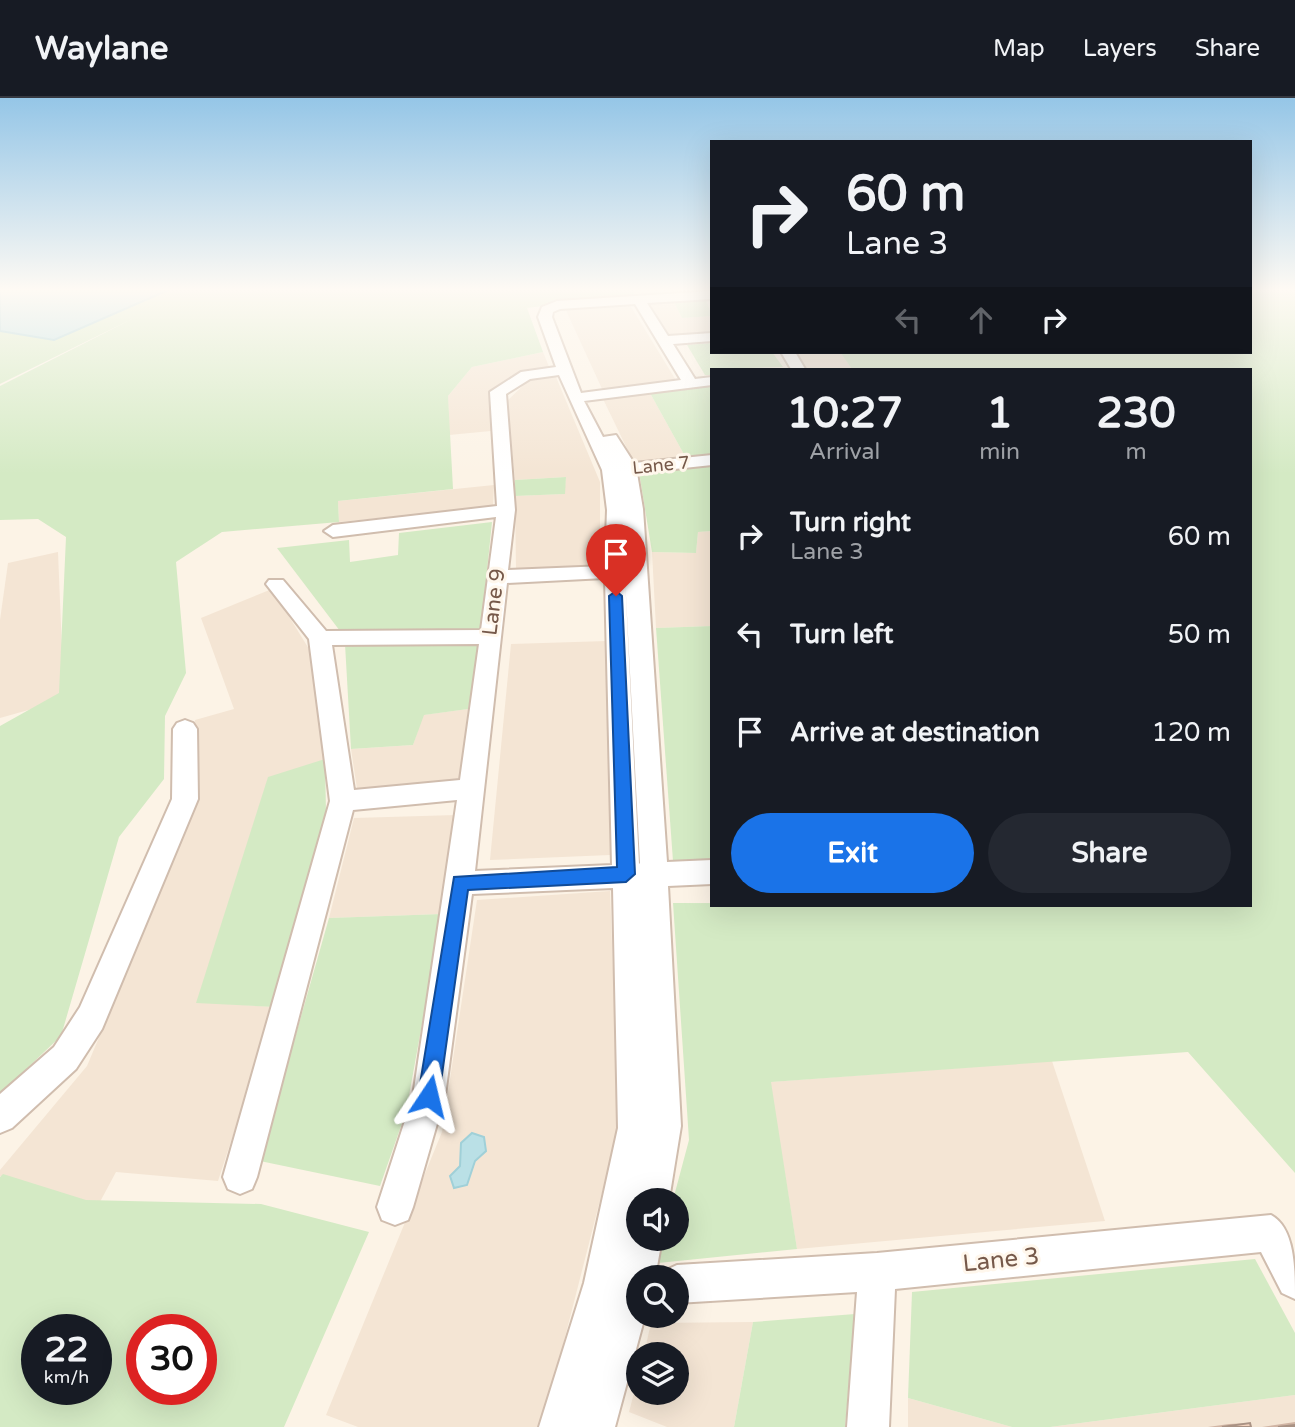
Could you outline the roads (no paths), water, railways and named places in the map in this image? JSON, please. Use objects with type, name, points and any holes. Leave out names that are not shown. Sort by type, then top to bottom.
[{"type":"street","points":[[557,350],[565,370],[619,469],[617,510],[625,571],[640,874],[664,1126],[653,1188]]},
{"type":"street","points":[[565,350],[581,397]]},
{"type":"street","points":[[670,350],[690,383]]},
{"type":"street","name":"Lane 9","points":[[395,1207],[429,1096],[472,789],[506,510],[498,392],[526,375],[565,370]]},
{"type":"street","points":[[581,397],[710,380]]},
{"type":"street","name":"Lane 7","points":[[619,469],[710,460]]},
{"type":"street","points":[[333,531],[506,510]]},
{"type":"street","points":[[497,577],[625,571]]},
{"type":"street","points":[[240,1177],[343,801],[320,638],[276,584]]},
{"type":"street","points":[[320,638],[490,637]]},
{"type":"street","points":[[0,1116],[65,1058],[91,1018],[185,799],[185,729]]},
{"type":"street","points":[[343,801],[472,789]]},
{"type":"street","points":[[460,883],[710,872]]},
{"type":"street","points":[[627,1265],[635,1128],[640,874]]},
{"type":"street","name":"Lane 3","points":[[689,1283],[877,1272],[1271,1233],[1295,1280]]},
{"type":"street","points":[[868,1427],[877,1272]]},
{"type":"street","points":[[560,1427],[626,1285]]},
{"type":"street","points":[[594,1427],[626,1285]]},
{"type":"water","points":[[472,1133],[484,1137],[486,1151],[475,1161],[467,1185],[454,1188],[450,1176],[460,1166],[461,1143]]}]
